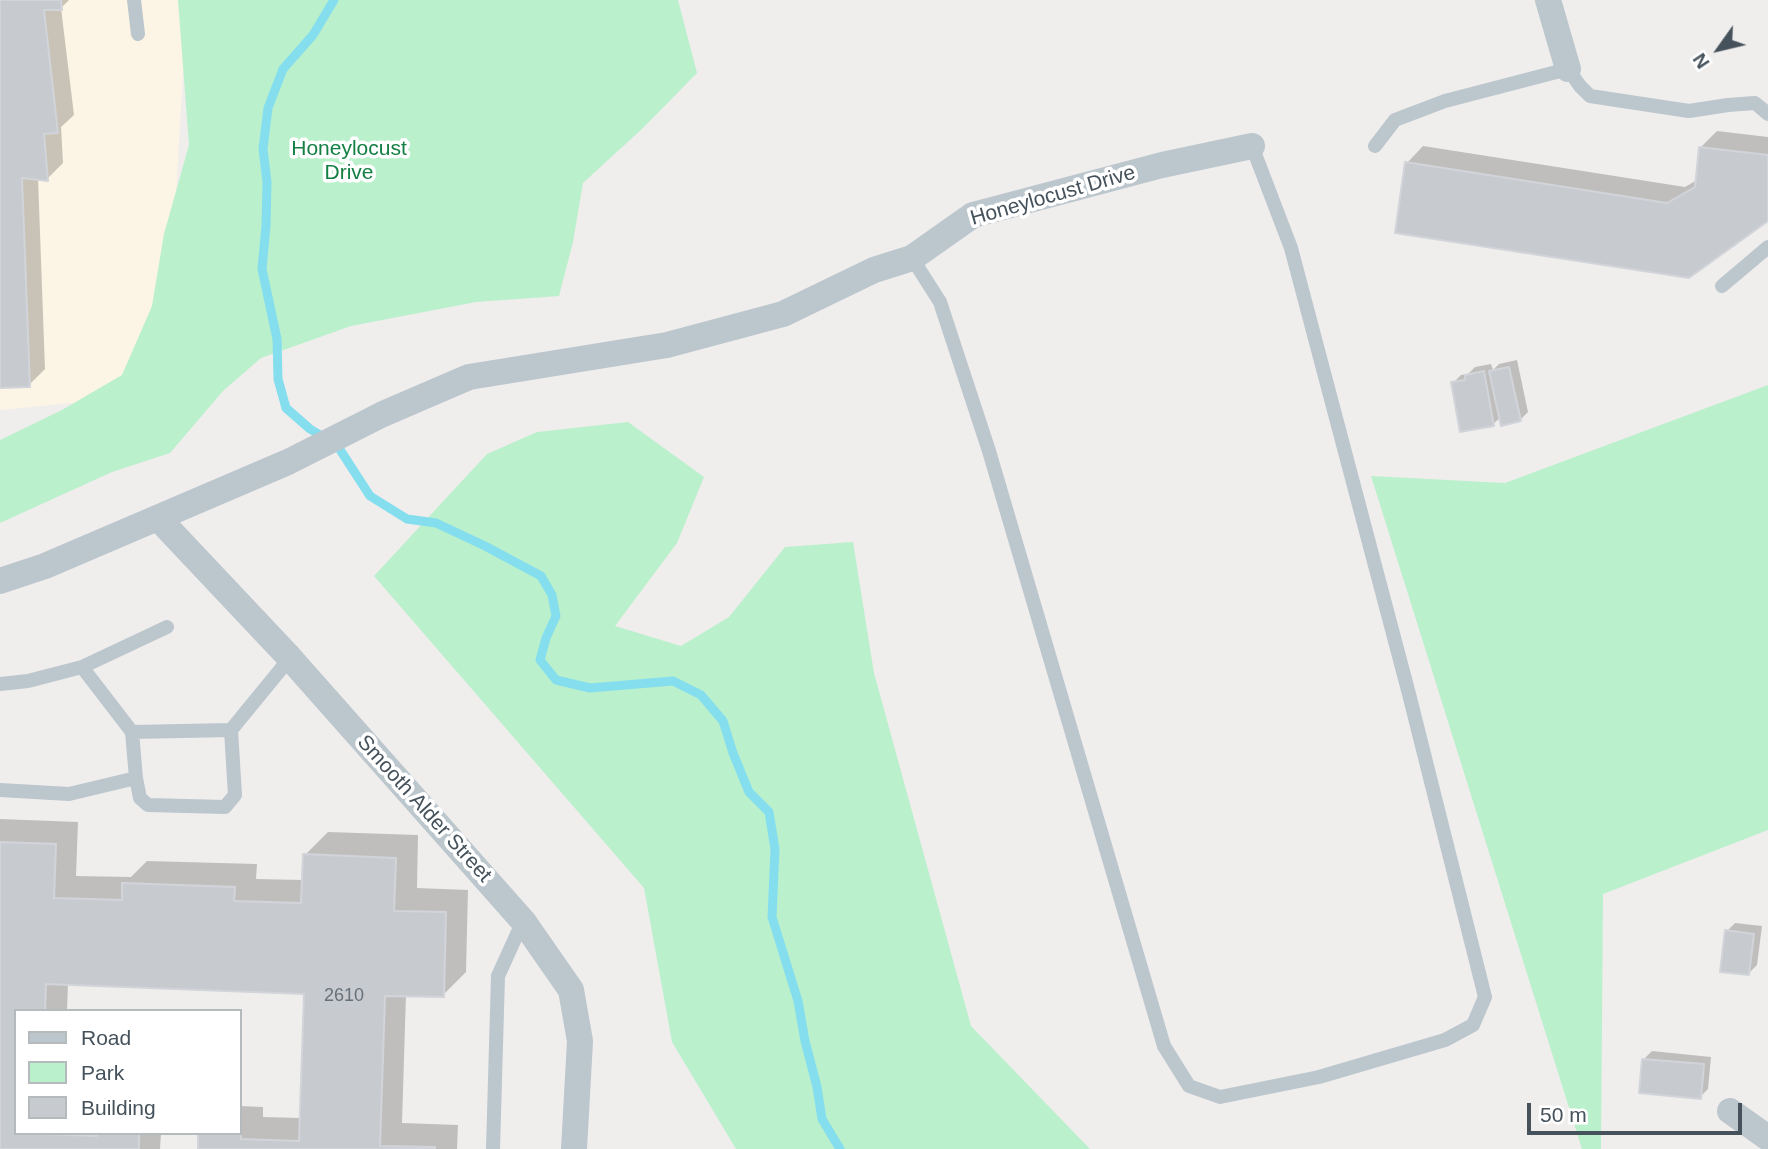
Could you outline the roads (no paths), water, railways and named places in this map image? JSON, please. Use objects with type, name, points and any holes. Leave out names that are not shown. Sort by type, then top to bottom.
[{"type":"street","points":[[1548,0],[1568,69]]},
{"type":"street","name":"Honeylocust Drive","points":[[0,581],[45,566],[288,462],[383,414],[469,377],[667,345],[783,314],[874,270],[912,258],[973,215],[1163,165],[1252,146]]},
{"type":"street","name":"Smooth Alder Street","points":[[158,518],[290,658],[523,921],[571,990],[580,1041],[575,1149]]},
{"type":"street","points":[[1730,1111],[1768,1138]]},
{"type":"lane","points":[[134,0],[138,34]]},
{"type":"lane","points":[[1375,146],[1395,120],[1445,101],[1568,69],[1590,96],[1689,111],[1755,103],[1768,114]]},
{"type":"lane","points":[[912,258],[940,302],[989,452],[1164,1046],[1189,1086],[1220,1097],[1319,1077],[1445,1040],[1473,1025],[1485,996],[1409,694],[1291,248],[1252,146]]},
{"type":"lane","points":[[1722,286],[1768,247]]},
{"type":"lane","points":[[0,684],[28,681],[82,667],[167,627]]},
{"type":"lane","points":[[82,667],[132,732],[139,798],[148,805],[225,807],[235,795],[231,730],[290,658]]},
{"type":"lane","points":[[132,732],[231,730]]},
{"type":"lane","points":[[0,790],[69,794],[136,778]]},
{"type":"lane","points":[[494,1149],[498,976],[523,921]]},
{"type":"waterway","points":[[334,0],[313,35],[283,69],[268,108],[263,149],[267,182],[262,269],[277,339],[278,379],[286,408],[310,429],[337,445],[370,496],[407,519],[436,523],[541,576],[552,595],[556,616],[540,660],[556,680],[590,688],[673,681],[701,695],[723,721],[749,792],[769,812],[775,849],[772,917],[798,1001],[822,1119],[840,1149]]}]
